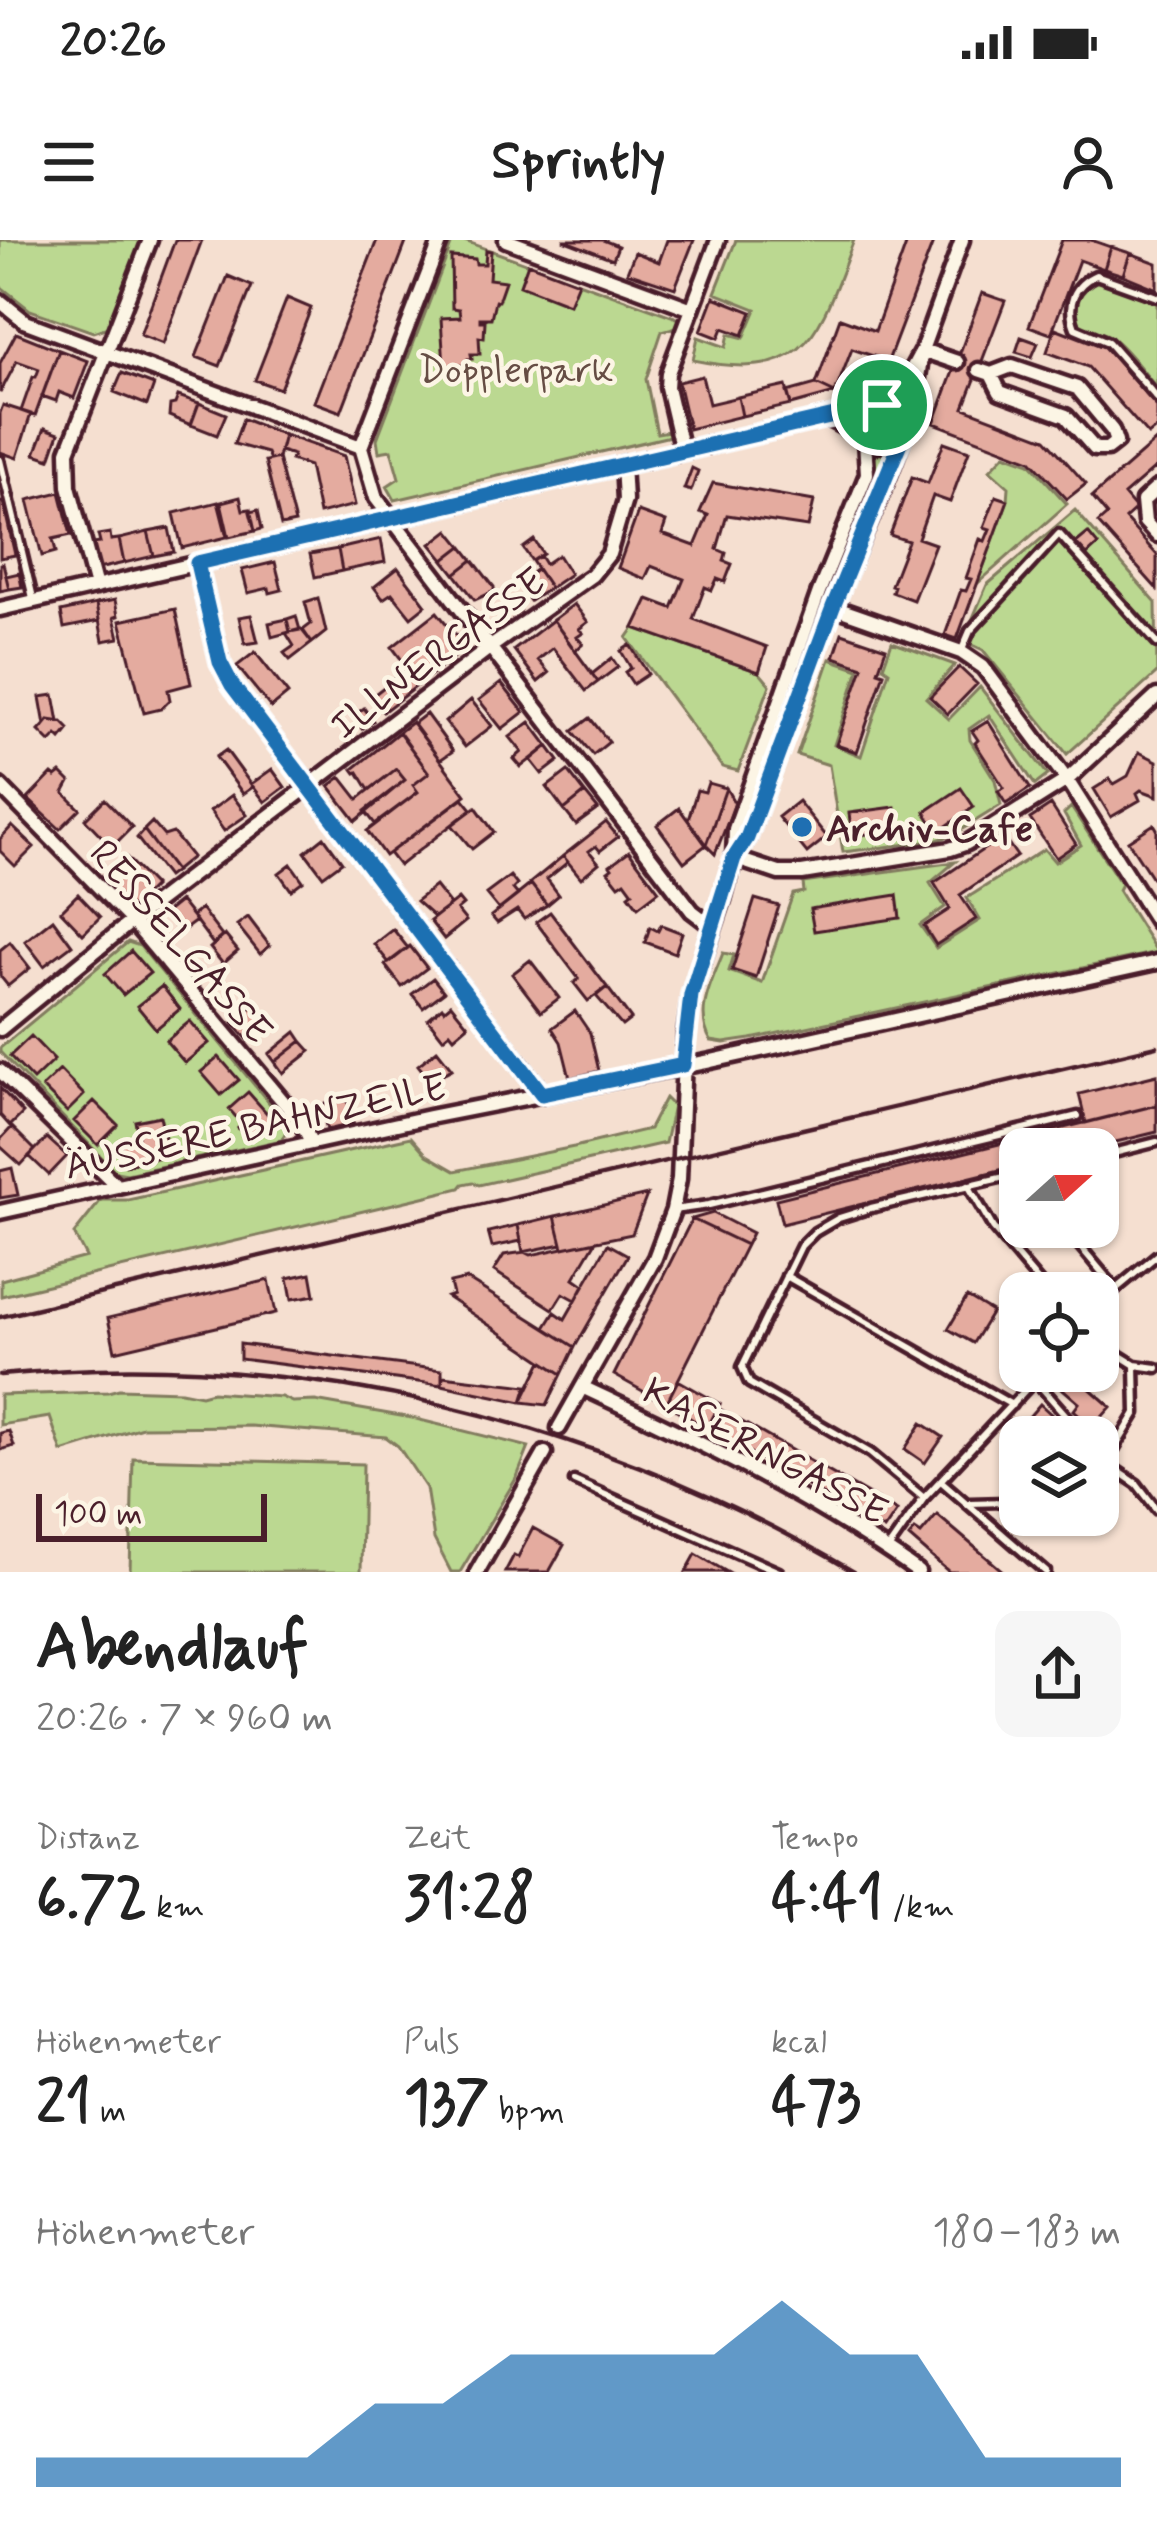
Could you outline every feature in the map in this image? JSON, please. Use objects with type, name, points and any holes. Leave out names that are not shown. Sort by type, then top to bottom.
[{"type":"street","points":[[96,586],[69,486],[68,451],[150,240]]},
{"type":"street","points":[[441,240],[361,447],[376,498],[692,911],[713,927]]},
{"type":"street","points":[[506,240],[692,309]]},
{"type":"street","points":[[682,451],[668,373],[718,240]]},
{"type":"street","points":[[559,1428],[655,1258],[674,1210],[691,995],[734,858],[735,829],[819,592],[867,474],[865,439],[882,405],[903,385],[922,350],[962,240]]},
{"type":"street","points":[[0,301],[26,322],[361,447]]},
{"type":"street","points":[[922,350],[957,362]]},
{"type":"street","points":[[734,858],[747,838],[906,428],[922,350]]},
{"type":"street","points":[[1012,365],[1077,388],[1112,430],[1115,442],[1107,449],[1096,448],[1066,416],[1000,392],[985,372],[1012,365]]},
{"type":"street","points":[[0,609],[882,405]]},
{"type":"street","points":[[882,405],[906,428]]},
{"type":"street","points":[[827,418],[877,445],[893,441],[906,428]]},
{"type":"street","name":"ILLNERGASSE","points":[[0,1029],[309,785],[592,575],[609,554],[625,500],[622,464]]},
{"type":"street","points":[[1157,488],[1143,501],[1145,521],[1157,535]]},
{"type":"street","points":[[197,563],[220,662],[232,685],[542,1094]]},
{"type":"street","points":[[833,607],[961,652],[982,668],[1067,780],[1157,922]]},
{"type":"street","points":[[734,858],[779,873],[802,873],[967,843],[1067,780],[1157,697]]},
{"type":"street","name":"RESSELGASSE","points":[[0,787],[132,921],[302,1124],[310,1142]]},
{"type":"street","name":"ÄUSSERE BAHNZEILE","points":[[0,1211],[1157,962]]},
{"type":"street","points":[[0,1071],[117,1186]]},
{"type":"street","name":"KASERNGASSE","points":[[582,1387],[722,1452],[918,1572]]},
{"type":"street","points":[[477,1572],[545,1453]]},
{"type":"lane","points":[[1157,297],[1096,275],[1081,282],[1071,300],[1070,316],[1075,328],[1108,342],[1157,398]]},
{"type":"lane","points":[[0,460],[33,601]]},
{"type":"lane","points":[[961,652],[970,631],[1059,534],[1157,643]]},
{"type":"lane","points":[[674,1210],[733,1200],[1078,1116]]},
{"type":"lane","points":[[1119,1151],[1157,1142]]},
{"type":"lane","points":[[924,1498],[870,1453],[749,1383],[742,1367],[801,1246],[815,1232],[839,1218],[999,1178]]},
{"type":"lane","points":[[968,1185],[993,1228],[1030,1272]]},
{"type":"lane","points":[[1082,1248],[1102,1272]]},
{"type":"lane","points":[[1119,1287],[1157,1255]]},
{"type":"lane","points":[[786,1276],[1012,1406]]},
{"type":"lane","points":[[1119,1356],[1135,1366],[1157,1368]]},
{"type":"lane","points":[[1119,1441],[1136,1413],[1135,1366]]},
{"type":"lane","points":[[887,1550],[924,1498],[1024,1392]]},
{"type":"lane","points":[[1045,1392],[1066,1416]]},
{"type":"lane","points":[[1119,1472],[1137,1484],[1157,1510]]},
{"type":"lane","points":[[574,1481],[779,1572]]},
{"type":"lane","points":[[940,1481],[1046,1572]]},
{"type":"lane","points":[[966,1503],[999,1502]]},
{"type":"green space","points":[[0,240],[143,240],[111,326],[93,332],[30,310],[0,286]]},
{"type":"green space","name":"Dopplerpark","points":[[453,240],[680,319],[677,327],[662,331],[646,379],[657,433],[669,431],[670,436],[395,500],[387,486],[399,478],[391,450],[379,452],[377,439]]},
{"type":"green space","points":[[736,240],[854,240],[830,301],[804,344],[786,357],[762,364],[732,366],[693,360],[698,337],[726,347],[729,334],[744,338],[756,309],[715,293]]},
{"type":"green space","points":[[1098,281],[1157,303],[1157,388],[1117,342],[1078,321],[1078,301]]},
{"type":"green space","points":[[888,452],[832,591],[828,590],[870,480],[871,453]]},
{"type":"green space","points":[[1005,454],[1030,463],[1067,504],[977,584],[1008,500],[1009,487],[990,470]]},
{"type":"green space","points":[[1075,510],[1156,603],[1157,673],[1067,754],[983,650],[971,644],[972,620],[987,585]]},
{"type":"green space","points":[[824,598],[829,600],[739,836],[738,835]]},
{"type":"green space","points":[[634,628],[759,672],[770,685],[738,771],[722,767],[627,638]]},
{"type":"green space","points":[[892,642],[955,665],[926,698],[949,719],[980,687],[1048,775],[1035,785],[989,715],[969,729],[970,740],[995,780],[1001,805],[953,835],[934,841],[843,852],[829,765],[797,755],[830,659],[859,669],[834,745],[861,756],[889,671],[883,667]]},
{"type":"green space","points":[[1071,807],[1121,884],[1118,890],[1157,952],[751,1039],[711,1041],[704,1008],[723,953],[734,955],[729,971],[762,983],[793,894],[804,892],[803,883],[955,862],[930,883],[945,907],[920,925],[936,948],[980,920],[967,898],[1044,849],[1055,862],[1081,845],[1064,814]]},
{"type":"green space","points":[[128,942],[140,946],[284,1121],[287,1131],[282,1140],[127,1174],[116,1172],[0,1052]]},
{"type":"green space","points":[[665,1098],[673,1106],[665,1143],[479,1185],[463,1184],[1,1296],[1,1280],[86,1257],[74,1234],[101,1200],[128,1200],[411,1137],[427,1155],[455,1171],[649,1129]]},
{"type":"green space","points":[[119,1389],[315,1401],[412,1418],[529,1447],[517,1477],[460,1572],[451,1572],[434,1539],[426,1488],[398,1446],[386,1437],[250,1426],[142,1427],[62,1452],[50,1417],[0,1425],[0,1395]]},
{"type":"green space","points":[[133,1458],[363,1464],[361,1572],[130,1572]]},
{"type":"building","points":[[175,240],[202,240],[163,344],[140,335]]},
{"type":"building","points":[[377,240],[407,240],[341,412],[314,402]]},
{"type":"building","points":[[563,240],[603,240],[618,246],[613,259]]},
{"type":"building","points":[[667,240],[694,240],[675,288],[627,272],[635,252],[659,262]]},
{"type":"building","points":[[897,240],[934,240],[888,361],[852,349],[835,393],[816,384],[840,318],[875,331],[906,245]]},
{"type":"building","points":[[1062,240],[1091,240],[1111,247],[1104,269],[1079,260],[1051,334],[1029,326]]},
{"type":"building","points":[[1111,247],[1130,253],[1123,275],[1104,269]]},
{"type":"building","points":[[486,250],[491,251],[489,279],[505,281],[491,318],[480,318],[485,321],[480,354],[471,354],[467,365],[444,366],[441,318],[460,317],[459,309],[452,308],[451,257],[485,264]]},
{"type":"building","points":[[1130,253],[1157,263],[1157,289],[1123,275]]},
{"type":"building","points":[[528,263],[578,282],[569,304],[520,285]]},
{"type":"building","points":[[228,276],[252,286],[220,366],[196,357]]},
{"type":"building","points":[[982,293],[1005,301],[964,408],[1046,439],[1086,484],[1067,499],[1031,460],[934,423]]},
{"type":"building","points":[[714,297],[752,312],[743,335],[723,328],[719,338],[701,331]]},
{"type":"building","points":[[287,298],[311,308],[280,389],[255,380]]},
{"type":"building","points":[[1055,328],[1104,347],[1157,407],[1157,428],[1148,435],[1088,367],[1047,352]]},
{"type":"building","points":[[16,333],[59,350],[35,416],[21,411],[39,369],[17,361],[0,393],[0,363]]},
{"type":"building","points":[[1021,337],[1038,343],[1032,357],[1016,352]]},
{"type":"building","points":[[59,350],[88,361],[74,398],[59,392],[56,401],[42,396]]},
{"type":"building","points":[[122,373],[154,385],[147,405],[114,392]]},
{"type":"building","points":[[702,376],[709,404],[738,397],[742,416],[689,429],[678,382]]},
{"type":"building","points":[[816,384],[835,393],[791,405],[787,392]]},
{"type":"building","points":[[786,386],[791,405],[742,416],[738,397]]},
{"type":"building","points":[[178,396],[199,403],[191,425],[169,416],[170,405]]},
{"type":"building","points":[[199,403],[226,414],[217,435],[191,425]]},
{"type":"building","points":[[3,405],[31,414],[17,458],[0,452]]},
{"type":"building","points":[[243,419],[284,435],[278,458],[270,460],[267,453],[234,444]]},
{"type":"building","points":[[45,428],[59,433],[50,459],[35,454]]},
{"type":"building","points":[[284,435],[344,456],[355,505],[319,514],[309,466],[280,451]]},
{"type":"building","points":[[1157,440],[1157,470],[1124,495],[1136,509],[1125,519],[1157,555],[1157,589],[1098,523],[1107,515],[1092,497]]},
{"type":"building","points":[[944,442],[969,451],[950,502],[933,496],[918,538],[935,544],[913,600],[892,592],[908,541],[890,535],[912,477],[928,483]]},
{"type":"building","points":[[278,458],[295,523],[281,526],[265,461]]},
{"type":"building","points":[[692,468],[698,471],[691,491],[684,489]]},
{"type":"building","points":[[713,483],[814,501],[808,527],[727,515],[717,549],[732,564],[725,582],[717,579],[712,590],[705,587],[693,619],[767,647],[759,672],[634,628],[648,599],[672,608],[684,579],[651,566],[645,579],[618,568],[638,512],[666,522],[662,534],[695,546],[708,515],[700,512]]},
{"type":"building","points":[[60,492],[71,535],[53,539],[56,552],[42,556],[28,500]]},
{"type":"building","points":[[996,496],[1008,500],[957,639],[945,635],[961,590],[966,591],[971,579],[966,578],[980,539],[985,541],[990,529],[984,527]]},
{"type":"building","points":[[240,497],[243,510],[250,509],[255,531],[229,537],[221,502]]},
{"type":"building","points":[[0,502],[15,555],[0,558]]},
{"type":"building","points":[[218,502],[227,537],[182,548],[174,513]]},
{"type":"building","points":[[258,510],[262,529],[255,531],[250,512]]},
{"type":"building","points":[[169,528],[174,552],[154,556],[148,532]]},
{"type":"building","points":[[449,530],[462,546],[444,560],[431,544]]},
{"type":"building","points":[[148,532],[154,556],[124,563],[119,539]]},
{"type":"building","points":[[110,533],[111,540],[119,539],[124,563],[98,569],[93,544],[100,543],[98,535]]},
{"type":"building","points":[[1088,533],[1098,545],[1087,555],[1076,543]]},
{"type":"building","points":[[381,539],[385,562],[342,571],[338,549]]},
{"type":"building","points":[[534,540],[543,554],[532,561],[523,548]]},
{"type":"building","points":[[462,546],[473,560],[455,574],[444,560]]},
{"type":"building","points":[[338,549],[342,571],[315,577],[310,554]]},
{"type":"building","points":[[558,555],[570,574],[550,588],[532,561],[540,556],[545,564]]},
{"type":"building","points":[[473,560],[494,587],[475,600],[455,574]]},
{"type":"building","points":[[275,562],[282,590],[248,593],[242,570]]},
{"type":"building","points":[[0,564],[9,589],[0,591]]},
{"type":"building","points":[[398,568],[426,605],[411,617],[392,593],[383,599],[374,587]]},
{"type":"building","points":[[537,569],[550,588],[530,601],[523,580]]},
{"type":"building","points":[[19,573],[22,587],[9,589],[6,576]]},
{"type":"building","points":[[318,598],[326,632],[312,643],[303,630],[311,624],[305,602]]},
{"type":"building","points":[[115,600],[119,638],[103,641],[96,604]]},
{"type":"building","points":[[96,604],[99,621],[64,628],[61,612]]},
{"type":"building","points":[[574,604],[588,622],[579,629],[583,633],[577,637],[583,644],[575,651],[553,620]]},
{"type":"building","points":[[175,609],[191,684],[168,690],[170,700],[161,709],[144,713],[120,621]]},
{"type":"building","points":[[437,612],[466,648],[383,712],[371,697],[408,668],[392,647]]},
{"type":"building","points":[[251,615],[258,642],[245,644],[239,617]]},
{"type":"building","points":[[296,616],[300,630],[290,632],[287,619]]},
{"type":"building","points":[[287,619],[290,632],[272,637],[269,623]]},
{"type":"building","points":[[553,620],[598,682],[586,691],[553,648],[538,660],[549,673],[538,682],[514,650]]},
{"type":"building","points":[[301,629],[312,643],[290,660],[284,653],[294,646],[286,633]]},
{"type":"building","points":[[842,633],[886,648],[878,671],[884,673],[857,752],[836,745],[863,667],[834,657]]},
{"type":"building","points":[[630,645],[648,674],[633,684],[621,651]]},
{"type":"building","points":[[255,652],[288,694],[271,708],[237,666]]},
{"type":"building","points":[[612,658],[618,667],[598,682],[592,674]]},
{"type":"building","points":[[959,667],[977,684],[948,714],[930,697]]},
{"type":"building","points":[[501,683],[524,712],[502,729],[479,700]]},
{"type":"building","points":[[54,695],[59,722],[49,720],[45,725],[40,697]]},
{"type":"building","points":[[471,700],[492,726],[465,747],[445,722]]},
{"type":"building","points":[[364,708],[373,721],[362,729],[353,716]]},
{"type":"building","points":[[426,714],[453,751],[440,760],[413,724]]},
{"type":"building","points":[[590,718],[609,742],[593,755],[573,731]]},
{"type":"building","points":[[49,720],[69,729],[61,739],[57,735],[50,742],[39,731]]},
{"type":"building","points":[[988,721],[1030,788],[1006,804],[998,791],[1004,788],[972,731]]},
{"type":"building","points":[[412,722],[466,795],[385,856],[367,831],[418,792],[413,785],[429,773],[399,732]]},
{"type":"building","points":[[530,722],[548,746],[521,767],[514,759],[522,752],[510,737]]},
{"type":"building","points":[[399,732],[429,773],[413,785],[418,792],[375,824],[365,811],[405,780],[396,769],[369,790],[353,769]]},
{"type":"building","points":[[548,746],[559,761],[542,774],[531,760]]},
{"type":"building","points":[[226,750],[253,787],[243,794],[216,757]]},
{"type":"building","points":[[1139,752],[1157,761],[1157,796],[1141,790],[1137,793],[1140,800],[1111,817],[1094,789],[1110,779],[1114,784],[1128,776]]},
{"type":"building","points":[[272,769],[285,787],[265,802],[251,784]]},
{"type":"building","points":[[396,769],[405,780],[356,821],[329,786],[341,777],[358,799]]},
{"type":"building","points":[[568,771],[585,793],[564,810],[547,787]]},
{"type":"building","points":[[61,773],[70,782],[64,793],[80,809],[60,829],[28,799],[52,774]]},
{"type":"building","points":[[708,783],[726,788],[706,845],[688,820],[697,790],[705,792]]},
{"type":"building","points":[[726,788],[735,804],[715,854],[706,845]]},
{"type":"building","points":[[961,788],[974,807],[938,832],[925,812]]},
{"type":"building","points":[[585,793],[598,809],[576,825],[564,810]]},
{"type":"building","points":[[232,795],[247,815],[224,831],[210,811]]},
{"type":"building","points":[[463,798],[472,809],[399,866],[389,853]]},
{"type":"building","points":[[105,799],[132,827],[112,847],[85,819]]},
{"type":"building","name":"Archiv-Cafe","points":[[798,801],[827,837],[807,853],[778,817]]},
{"type":"building","points":[[1051,805],[1076,844],[1056,858],[1030,819]]},
{"type":"building","points":[[476,807],[494,832],[472,849],[452,825]]},
{"type":"building","points":[[895,807],[899,830],[852,836],[849,813]]},
{"type":"building","points":[[679,808],[706,845],[684,862],[657,825]]},
{"type":"building","points":[[152,822],[164,836],[173,833],[192,857],[175,871],[144,830]]},
{"type":"building","points":[[606,822],[618,837],[600,851],[596,846],[589,851],[599,863],[581,878],[563,856]]},
{"type":"building","points":[[1154,824],[1157,829],[1156,884],[1128,841]]},
{"type":"building","points":[[12,826],[34,847],[15,866],[0,851],[0,839]]},
{"type":"building","points":[[144,830],[175,871],[167,877],[137,838]]},
{"type":"building","points":[[1003,836],[1017,856],[960,895],[976,919],[936,945],[924,926],[950,909],[934,883]]},
{"type":"building","points":[[324,837],[342,862],[323,876],[305,852]]},
{"type":"building","points":[[629,851],[659,891],[638,907],[625,881],[619,885],[608,871]]},
{"type":"building","points":[[563,856],[568,862],[547,879],[559,895],[547,905],[530,883]]},
{"type":"building","points":[[126,857],[154,886],[131,909],[102,880]]},
{"type":"building","points":[[291,864],[303,881],[291,890],[279,873]]},
{"type":"building","points":[[510,876],[518,895],[499,910],[486,894]]},
{"type":"building","points":[[531,884],[547,905],[524,919],[517,910],[497,923],[491,916]]},
{"type":"building","points":[[435,886],[450,905],[434,917],[416,901]]},
{"type":"building","points":[[78,894],[100,917],[83,934],[61,911]]},
{"type":"building","points":[[897,895],[900,918],[814,931],[810,909]]},
{"type":"building","points":[[458,899],[463,905],[457,910],[466,921],[444,939],[430,921]]},
{"type":"building","points":[[755,899],[779,906],[756,978],[732,970]]},
{"type":"building","points":[[180,901],[196,921],[180,933],[165,913]]},
{"type":"building","points":[[201,909],[222,936],[213,944],[192,916]]},
{"type":"building","points":[[550,912],[607,987],[588,1001],[574,983],[579,979],[536,922]]},
{"type":"building","points":[[248,917],[270,946],[260,954],[237,925]]},
{"type":"building","points":[[53,919],[72,945],[44,966],[25,941]]},
{"type":"building","points":[[661,925],[682,933],[675,953],[645,942],[650,927],[658,931]]},
{"type":"building","points":[[393,929],[408,948],[389,963],[374,944]]},
{"type":"building","points":[[225,935],[238,951],[223,964],[210,948]]},
{"type":"building","points":[[10,942],[30,968],[8,986],[0,976],[0,950]]},
{"type":"building","points":[[410,946],[427,968],[402,987],[385,965]]},
{"type":"building","points":[[131,951],[150,973],[123,995],[105,974]]},
{"type":"building","points":[[530,960],[559,998],[541,1012],[512,974]]},
{"type":"building","points":[[433,978],[444,992],[423,1008],[412,994]]},
{"type":"building","points":[[162,986],[180,1009],[156,1029],[137,1006]]},
{"type":"building","points":[[607,987],[631,1019],[622,1026],[596,996]]},
{"type":"building","points":[[451,1004],[468,1025],[454,1037],[450,1032],[443,1038],[428,1019]]},
{"type":"building","points":[[253,1006],[269,1025],[249,1041],[233,1023]]},
{"type":"building","points":[[575,1011],[590,1033],[599,1071],[570,1078],[561,1042],[552,1028]]},
{"type":"building","points":[[190,1021],[209,1043],[185,1063],[166,1041]]},
{"type":"building","points":[[296,1032],[302,1041],[275,1062],[269,1054]]},
{"type":"building","points":[[31,1036],[54,1060],[33,1080],[10,1056]]},
{"type":"building","points":[[302,1041],[311,1051],[283,1073],[275,1062]]},
{"type":"building","points":[[437,1050],[452,1069],[433,1084],[418,1065]]},
{"type":"building","points":[[219,1057],[239,1080],[221,1095],[201,1072]]},
{"type":"building","points":[[60,1070],[84,1095],[67,1112],[42,1087]]},
{"type":"building","points":[[1157,1075],[1157,1105],[1086,1123],[1079,1094]]},
{"type":"building","points":[[0,1088],[23,1113],[10,1126],[0,1115]]},
{"type":"building","points":[[248,1092],[272,1119],[249,1140],[229,1109]]},
{"type":"building","points":[[347,1099],[353,1124],[327,1130],[321,1105]]},
{"type":"building","points":[[94,1101],[118,1125],[98,1145],[74,1121]]},
{"type":"building","points":[[1157,1105],[1157,1132],[1119,1141],[1119,1128],[1064,1128]]},
{"type":"building","points":[[160,1116],[169,1155],[125,1165],[120,1140],[138,1136],[135,1121]]},
{"type":"building","points":[[12,1127],[35,1150],[21,1165],[0,1146]]},
{"type":"building","points":[[47,1138],[67,1156],[49,1175],[29,1156]]},
{"type":"building","points":[[999,1144],[999,1170],[782,1224],[776,1199]]},
{"type":"building","points":[[12,1168],[18,1195],[0,1198],[0,1171]]},
{"type":"building","points":[[647,1195],[632,1234],[563,1248],[555,1216]]},
{"type":"building","points":[[713,1213],[752,1233],[746,1245],[692,1219]]},
{"type":"building","points":[[555,1216],[562,1244],[523,1252],[518,1225]]},
{"type":"building","points":[[692,1219],[746,1245],[666,1404],[614,1375]]},
{"type":"building","points":[[518,1225],[521,1241],[492,1247],[488,1232]]},
{"type":"building","points":[[596,1241],[574,1278],[584,1285],[576,1300],[563,1293],[553,1309],[494,1271],[504,1255],[531,1255]]},
{"type":"building","points":[[608,1244],[628,1255],[575,1347],[545,1328],[555,1312],[565,1319]]},
{"type":"building","points":[[311,1273],[315,1295],[292,1299],[288,1278]]},
{"type":"building","points":[[467,1279],[575,1347],[562,1374],[447,1297],[453,1295],[450,1283]]},
{"type":"building","points":[[269,1280],[276,1313],[115,1351],[108,1318]]},
{"type":"building","points":[[967,1297],[992,1312],[973,1343],[948,1329]]},
{"type":"building","points":[[240,1344],[442,1370],[442,1385],[240,1359]]},
{"type":"building","points":[[542,1361],[562,1374],[547,1405],[522,1402]]},
{"type":"building","points":[[443,1376],[527,1386],[522,1402],[442,1385]]},
{"type":"building","points":[[678,1380],[720,1404],[707,1428],[666,1404]]},
{"type":"building","points":[[1066,1392],[1094,1392],[1111,1407],[1103,1416],[1081,1416],[1074,1410],[1079,1403]]},
{"type":"building","points":[[1040,1404],[1053,1416],[1030,1416]]},
{"type":"building","points":[[718,1408],[897,1511],[884,1530],[707,1428]]},
{"type":"building","points":[[922,1423],[943,1437],[925,1463],[905,1449]]},
{"type":"building","points":[[9,1431],[14,1446],[0,1450],[0,1433]]},
{"type":"building","points":[[937,1515],[1004,1572],[949,1572],[909,1537],[915,1530],[921,1534]]},
{"type":"building","points":[[533,1528],[564,1545],[549,1572],[505,1572],[514,1555],[518,1557]]},
{"type":"building","points":[[696,1554],[727,1572],[686,1572]]},
{"type":"railway","points":[[0,1317],[1157,1046]]},
{"type":"railway","points":[[0,1375],[112,1369],[223,1372],[333,1384],[443,1405],[550,1435],[655,1473],[756,1519],[854,1572]]},
{"type":"place","name":"Archiv-Cafe","points":[[802,827]]},
{"type":"route","points":[[882,405],[906,428],[747,838],[734,858],[691,995],[683,1065],[542,1094],[232,685],[220,662],[197,563],[882,405]]}]
